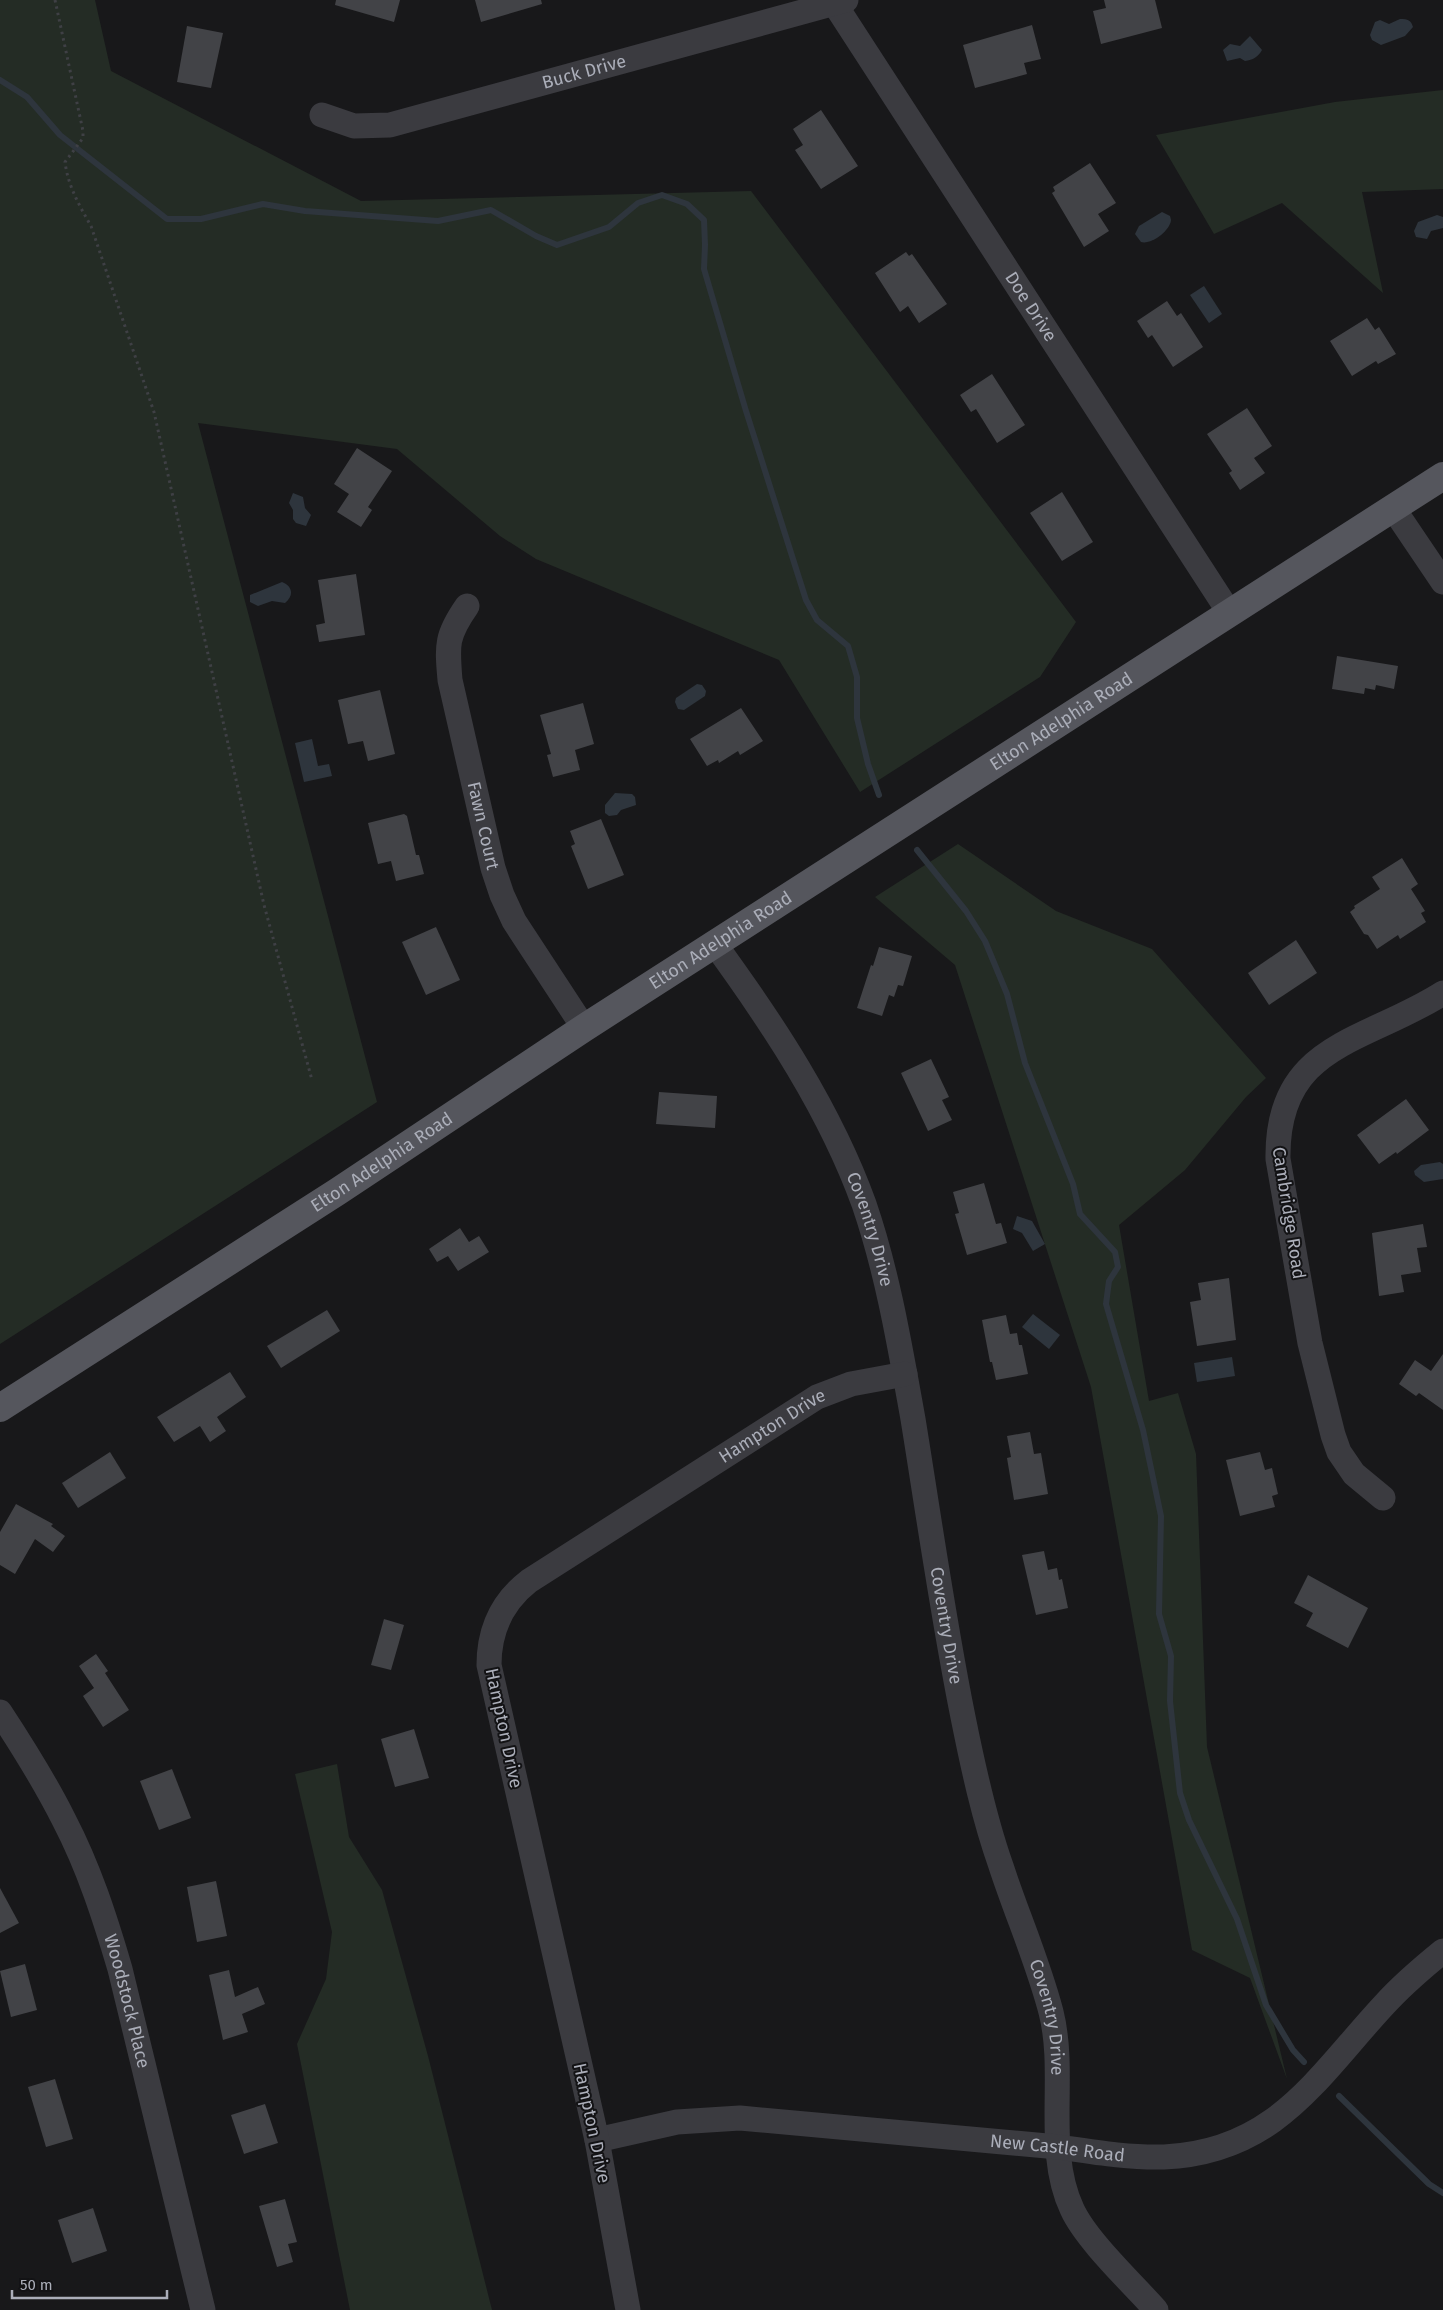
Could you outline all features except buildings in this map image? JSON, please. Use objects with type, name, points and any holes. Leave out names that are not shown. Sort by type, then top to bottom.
[{"type":"main road","name":"Elton Adelphia Road","points":[[0,1408],[329,1198],[714,943],[1443,476]]},
{"type":"street","name":"Buck Drive","points":[[322,115],[354,126],[390,125],[840,2]]},
{"type":"street","name":"Doe Drive","points":[[840,2],[1229,612]]},
{"type":"street","points":[[1394,508],[1443,582]]},
{"type":"street","name":"Fawn Court","points":[[467,606],[450,632],[448,652],[450,680],[493,868],[514,921],[584,1028]]},
{"type":"street","name":"Coventry Drive","points":[[714,943],[742,981],[806,1082],[842,1150],[863,1202],[879,1252],[905,1374],[962,1713],[975,1774],[999,1862],[1043,1982],[1053,2018],[1057,2051],[1058,2148],[1064,2185],[1072,2209],[1088,2234],[1156,2310]]},
{"type":"street","name":"Cambridge Road","points":[[1383,1498],[1354,1474],[1339,1452],[1333,1435],[1310,1342],[1278,1159],[1277,1133],[1284,1105],[1294,1085],[1313,1063],[1341,1045],[1443,993]]},
{"type":"street","name":"Hampton Drive","points":[[628,2310],[597,2140],[489,1666],[489,1651],[494,1625],[507,1602],[528,1581],[817,1397],[851,1384],[905,1374]]},
{"type":"street","name":"Woodstock Place","points":[[0,1712],[65,1820],[106,1920],[120,1970],[203,2310]]},
{"type":"street","name":"New Castle Road","points":[[597,2140],[677,2122],[740,2118],[1058,2148],[1109,2155],[1164,2157],[1222,2146],[1268,2125],[1294,2105],[1408,1980],[1443,1951]]},
{"type":"path","points":[[55,0],[83,138],[65,162],[68,180],[77,202],[91,226],[154,412],[264,905],[312,1080]]},
{"type":"shaded area","points":[[0,0],[95,0],[111,71],[361,201],[751,191],[1076,622],[1040,677],[860,792],[779,660],[536,559],[500,536],[397,449],[198,423],[377,1102],[0,1344]]},
{"type":"shaded area","points":[[1400,19],[1409,20],[1413,27],[1405,36],[1381,45],[1372,40],[1370,35],[1375,22],[1380,20],[1389,24]]},
{"type":"shaded area","points":[[1250,36],[1262,50],[1259,55],[1248,61],[1240,58],[1227,61],[1223,50],[1230,44],[1240,46]]},
{"type":"shaded area","points":[[1443,90],[1443,189],[1362,192],[1383,293],[1282,203],[1214,234],[1156,135],[1335,102]]},
{"type":"shaded area","points":[[1162,212],[1170,216],[1171,220],[1164,233],[1150,241],[1141,242],[1135,234],[1139,226]]},
{"type":"shaded area","points":[[1437,215],[1443,217],[1443,228],[1431,231],[1427,239],[1416,237],[1414,231],[1418,222]]},
{"type":"shaded area","points":[[1204,286],[1222,314],[1209,323],[1190,295]]},
{"type":"shaded area","points":[[293,493],[303,497],[305,508],[311,515],[306,526],[296,523],[293,519],[293,510],[289,503]]},
{"type":"shaded area","points":[[282,582],[291,591],[290,597],[285,603],[272,601],[258,606],[250,602],[250,595]]},
{"type":"shaded area","points":[[697,684],[702,685],[706,691],[705,696],[684,710],[678,709],[675,702],[676,698]]},
{"type":"shaded area","points":[[312,739],[318,766],[329,764],[332,776],[304,782],[295,743]]},
{"type":"shaded area","points":[[615,793],[632,794],[635,797],[636,805],[621,810],[617,815],[609,816],[605,813],[605,805]]},
{"type":"shaded area","points":[[958,844],[1056,911],[1152,949],[1266,1078],[1246,1097],[1185,1170],[1119,1225],[1149,1401],[1178,1393],[1196,1454],[1207,1747],[1287,2079],[1250,1978],[1192,1950],[1091,1387],[955,965],[875,897]]},
{"type":"shaded area","points":[[1440,1162],[1443,1164],[1443,1179],[1424,1182],[1415,1175],[1414,1171],[1421,1165]]},
{"type":"shaded area","points":[[1017,1216],[1032,1221],[1045,1244],[1033,1251],[1022,1233],[1013,1229]]},
{"type":"shaded area","points":[[1033,1314],[1060,1335],[1049,1349],[1022,1327]]},
{"type":"shaded area","points":[[1232,1357],[1235,1376],[1197,1382],[1194,1363]]},
{"type":"shaded area","points":[[337,1764],[349,1837],[382,1890],[428,2056],[492,2310],[350,2310],[297,2044],[326,1979],[332,1932],[295,1774]]},
{"type":"waterway","points":[[0,80],[27,97],[60,135],[167,219],[201,219],[263,204],[305,211],[438,221],[491,210],[536,236],[557,245],[609,227],[638,203],[662,195],[687,204],[704,220],[704,269],[746,411],[806,600],[817,620],[848,646],[857,677],[857,718],[868,764],[879,795]]},
{"type":"waterway","points":[[917,850],[966,911],[985,941],[1007,994],[1025,1063],[1073,1184],[1080,1214],[1115,1252],[1118,1267],[1109,1281],[1106,1304],[1143,1430],[1161,1516],[1159,1614],[1171,1656],[1170,1701],[1180,1793],[1189,1820],[1237,1919],[1266,2005],[1293,2050],[1304,2062]]},
{"type":"waterway","points":[[1339,2096],[1429,2184],[1443,2193]]}]
